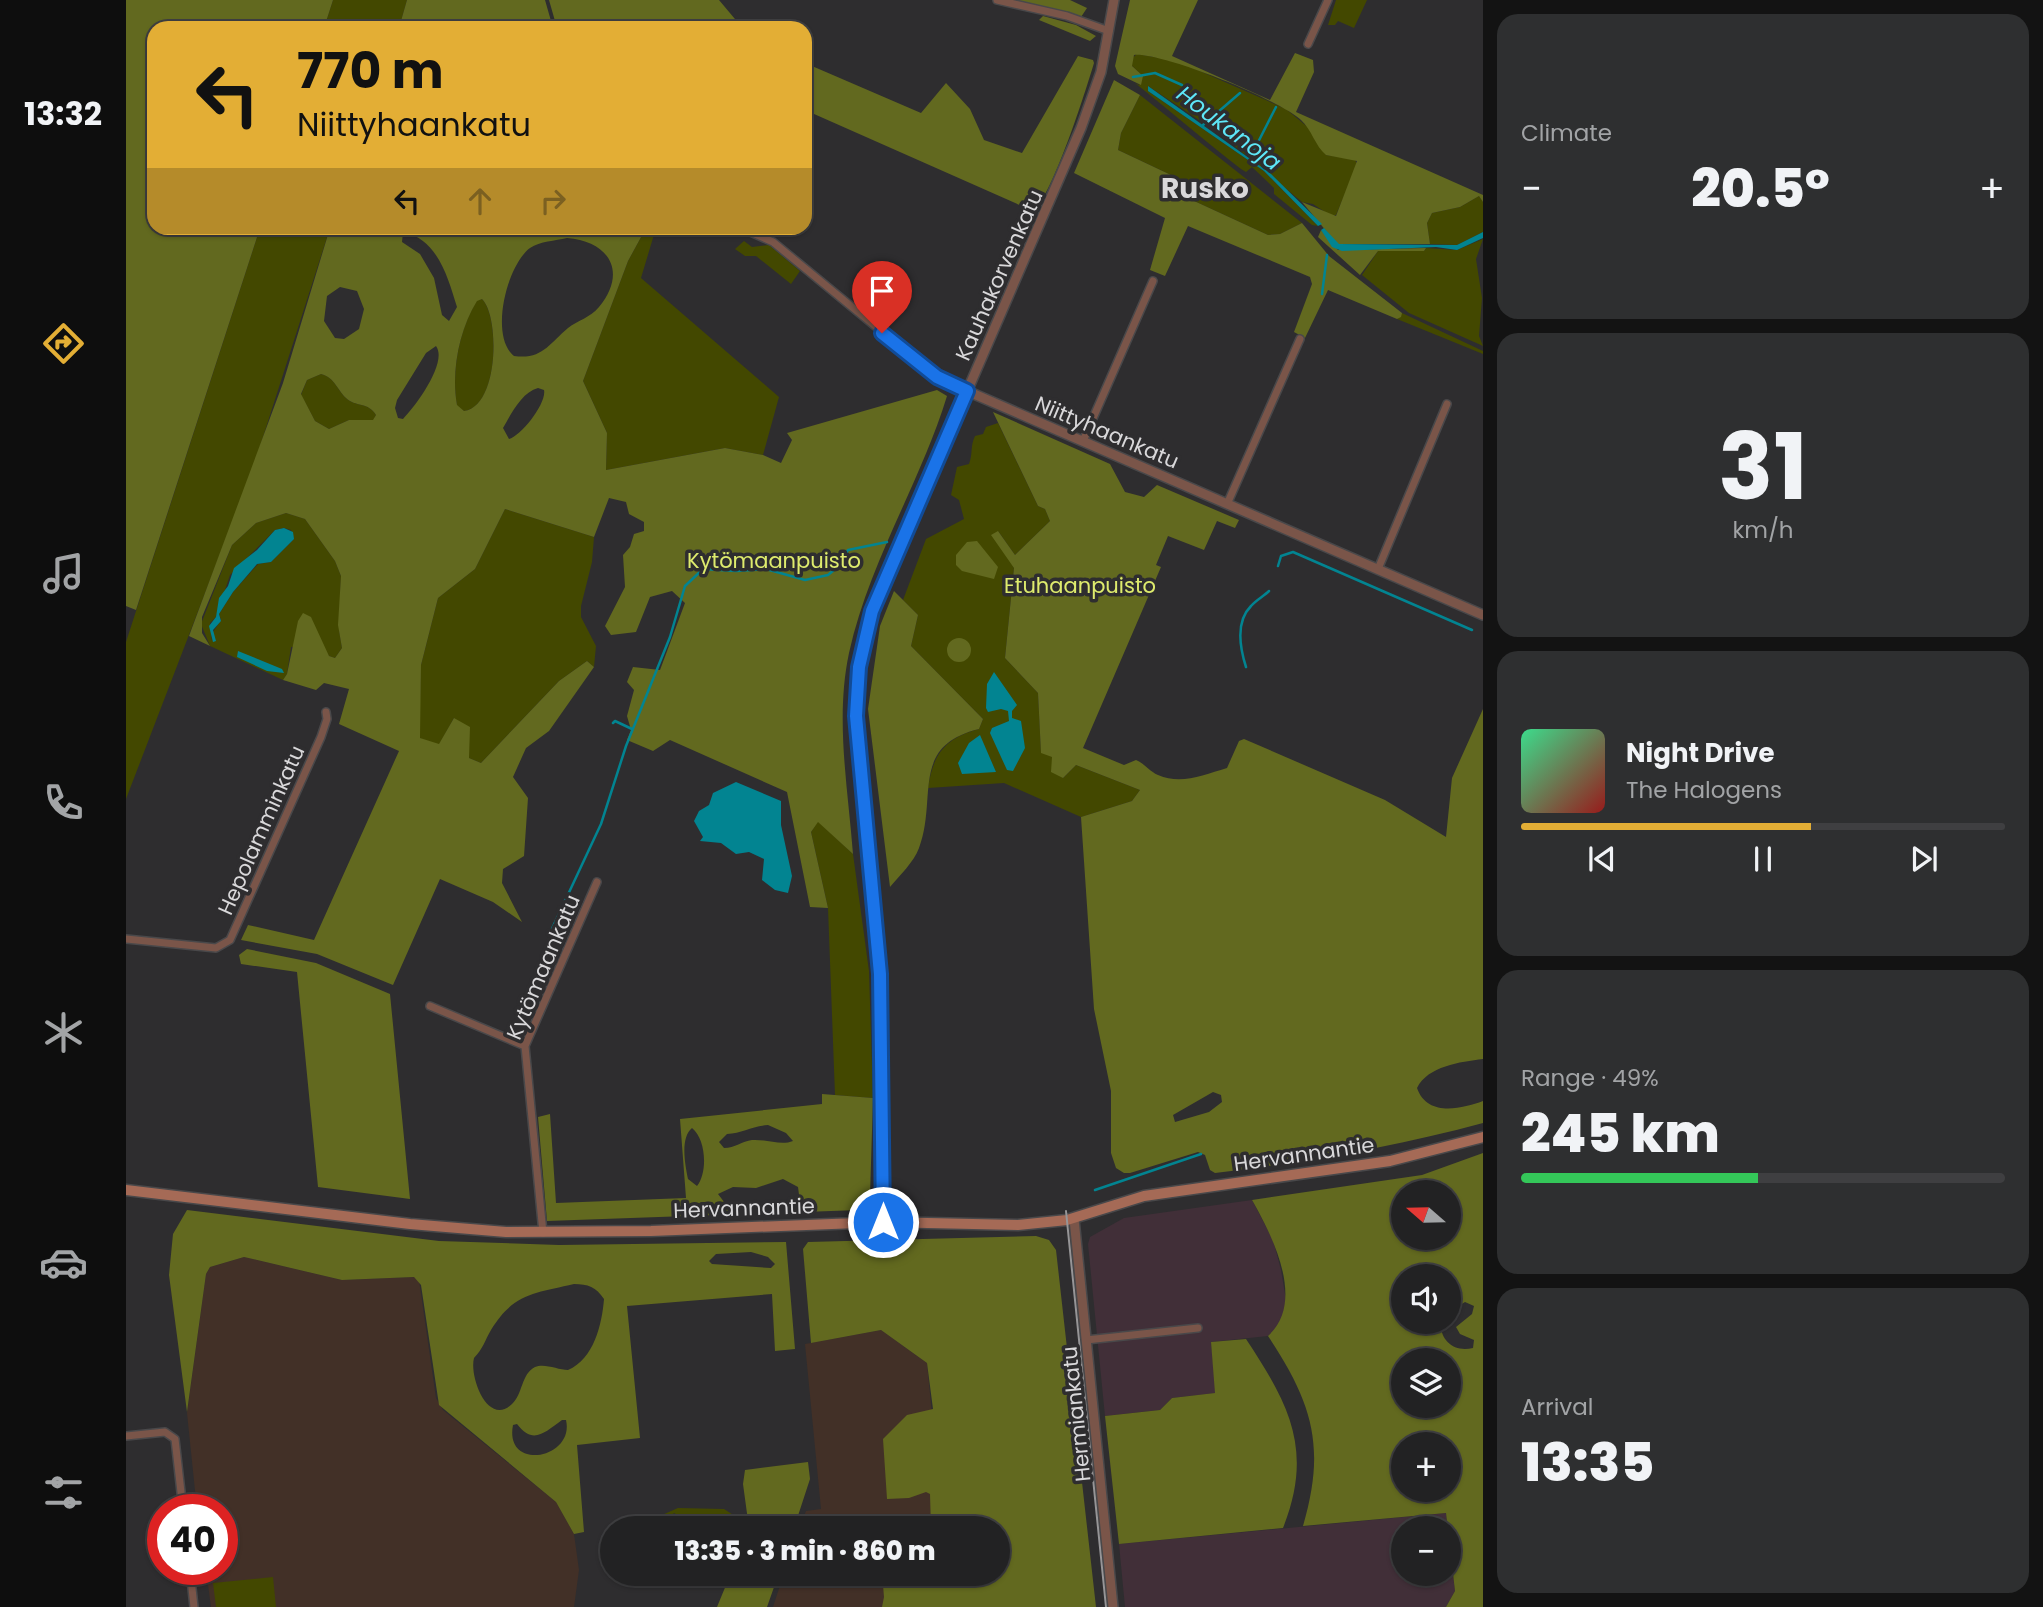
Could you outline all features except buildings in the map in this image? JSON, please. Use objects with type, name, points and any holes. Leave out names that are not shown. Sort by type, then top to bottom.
[{"type":"main road","name":"Hervannantie","points":[[126,1190],[433,1227],[543,1233],[883,1222],[1018,1225],[1074,1219],[1144,1196],[1347,1169],[1438,1150],[1483,1137]]},
{"type":"street","points":[[997,0],[1067,16],[1109,31]]},
{"type":"street","name":"Kauhakorvenkatu","points":[[883,1222],[881,987],[856,716],[859,667],[872,611],[1095,93],[1114,0]]},
{"type":"street","points":[[1308,44],[1328,0]]},
{"type":"street","name":"Niittyhaankatu","points":[[756,235],[773,242],[937,377],[1483,615]]},
{"type":"street","points":[[1083,441],[1153,281]]},
{"type":"street","points":[[1228,502],[1300,339]]},
{"type":"street","points":[[1378,569],[1447,404]]},
{"type":"street","name":"Hepolamminkatu","points":[[126,939],[216,948],[230,940],[321,737],[327,719],[326,712]]},
{"type":"street","name":"Kytömaankatu","points":[[543,1233],[525,1046],[597,882]]},
{"type":"street","points":[[430,1006],[525,1046]]},
{"type":"street","name":"Hermiankatu","points":[[1074,1219],[1113,1607]]},
{"type":"street","points":[[1086,1340],[1198,1328]]},
{"type":"street","points":[[126,1436],[165,1432],[175,1439],[181,1494]]},
{"type":"street","points":[[192,1585],[194,1607]]},
{"type":"shaded area","points":[[333,0],[407,0],[401,21],[326,21]]},
{"type":"shaded area","points":[[1336,0],[1367,0],[1354,28],[1338,21],[1335,25],[1328,25]]},
{"type":"shaded area","points":[[1137,54],[1177,61],[1286,109],[1310,129],[1326,155],[1355,159],[1357,165],[1336,215],[1331,216],[1313,204],[1302,202],[1220,134],[1148,86],[1148,91],[1264,171],[1318,226],[1312,225],[1274,194],[1274,188],[1252,167],[1246,172],[1241,169],[1135,83],[1139,85],[1143,76],[1132,66],[1132,58]]},
{"type":"shaded area","points":[[1140,95],[1302,223],[1280,234],[1268,235],[1192,200],[1171,175],[1118,150],[1121,133]]},
{"type":"shaded area","points":[[1479,196],[1483,202],[1483,232],[1457,245],[1430,244],[1427,223],[1432,213],[1460,207]]},
{"type":"shaded area","points":[[258,235],[328,235],[253,468],[126,799],[126,642]]},
{"type":"shaded area","points":[[642,235],[654,235],[641,278],[779,397],[763,455],[725,448],[606,470],[607,433],[583,381],[628,261]]},
{"type":"shaded area","points":[[1483,239],[1476,259],[1482,298],[1479,336],[1483,346],[1409,313],[1362,275],[1378,251],[1424,251],[1426,248],[1457,250]]},
{"type":"shaded area","points":[[744,241],[752,247],[769,245],[800,271],[791,284],[756,256],[745,256],[735,249]]},
{"type":"shaded area","points":[[482,299],[492,324],[493,360],[490,379],[476,406],[464,411],[457,406],[455,393],[458,352],[465,324],[477,300]]},
{"type":"shaded area","points":[[1402,313],[1483,351],[1483,354],[1397,319]]},
{"type":"shaded area","points":[[321,374],[332,381],[350,401],[373,411],[376,415],[373,421],[349,420],[329,429],[315,421],[301,395],[307,380]]},
{"type":"shaded area","points":[[998,423],[1038,506],[1045,509],[1050,521],[1015,555],[998,531],[1014,568],[1005,658],[1038,693],[1041,752],[1053,757],[1063,778],[1076,765],[1140,790],[1132,801],[1081,817],[1004,783],[928,788],[933,766],[943,749],[957,737],[979,729],[983,719],[911,646],[918,615],[903,600],[926,539],[964,519],[959,500],[951,495],[957,467],[969,464],[975,436],[983,434],[986,427]]},
{"type":"shaded area","points":[[505,509],[594,537],[581,617],[596,646],[594,667],[587,661],[559,681],[481,763],[469,758],[454,718],[439,745],[419,738],[421,665],[438,598],[475,569]]},
{"type":"shaded area","points":[[286,513],[305,519],[335,561],[341,576],[339,630],[342,648],[335,658],[329,656],[321,644],[291,647],[287,674],[283,680],[210,646],[201,624],[232,545],[256,523]],"holes":[[[275,530],[291,530],[294,539],[271,562],[258,564],[233,592],[219,614],[221,620],[213,632],[212,641],[210,623],[216,617],[230,575]]]},
{"type":"shaded area","points":[[818,821],[853,854],[869,971],[873,1098],[835,1095],[828,908],[811,832]]},
{"type":"shaded area","points":[[1252,1200],[1273,1240],[1281,1270],[1286,1300],[1285,1314],[1279,1326],[1268,1336],[1211,1342],[1216,1393],[1172,1398],[1160,1410],[1105,1416],[1088,1244],[1090,1237],[1124,1218]]},
{"type":"shaded area","points":[[244,1257],[342,1280],[414,1277],[419,1280],[436,1398],[443,1410],[556,1502],[574,1534],[579,1570],[574,1607],[211,1607],[208,1585],[238,1585],[238,1494],[195,1494],[187,1413],[206,1274],[210,1267]]},
{"type":"shaded area","points":[[881,1330],[927,1363],[942,1516],[804,1516],[806,1511],[821,1509],[805,1344]]},
{"type":"shaded area","points":[[678,1508],[724,1509],[735,1516],[680,1516],[674,1513],[671,1516],[662,1515]]},
{"type":"shaded area","points":[[1446,1513],[1446,1516],[1414,1516]]},
{"type":"shaded area","points":[[1391,1518],[1391,1586],[1454,1586],[1455,1591],[1446,1607],[1125,1607],[1119,1544]]},
{"type":"shaded area","points":[[273,1577],[276,1607],[216,1607],[213,1585],[238,1585],[238,1580]]},
{"type":"shaded area","points":[[780,1586],[948,1586],[950,1607],[773,1607]]},
{"type":"green space","points":[[126,0],[333,0],[326,21],[147,21],[147,235],[258,235],[136,610],[126,606]]},
{"type":"green space","points":[[407,0],[545,0],[551,21],[401,21]]},
{"type":"green space","points":[[549,0],[719,0],[737,21],[555,21]]},
{"type":"green space","points":[[1013,0],[1070,0],[1087,8],[1081,17]]},
{"type":"green space","points":[[1130,0],[1198,0],[1172,56],[1270,100],[1295,53],[1313,60],[1314,72],[1296,112],[1483,195],[1483,202],[1479,196],[1460,207],[1432,213],[1427,223],[1430,244],[1337,244],[1302,202],[1336,216],[1357,161],[1326,155],[1305,124],[1289,111],[1194,69],[1148,56],[1134,55],[1132,66],[1143,76],[1141,85],[1118,74],[1115,66]]},
{"type":"green space","points":[[1043,16],[1076,25],[1096,36],[1090,41],[1039,20]]},
{"type":"green space","points":[[1078,56],[1093,60],[1059,165],[1041,202],[1033,211],[812,113],[812,66],[921,113],[946,83],[970,109],[984,140],[1022,153]]},
{"type":"green space","points":[[1114,80],[1140,95],[1121,133],[1118,150],[1171,175],[1192,200],[1268,235],[1280,234],[1302,223],[1329,256],[1402,313],[1401,317],[1397,319],[1328,290],[1305,338],[1294,332],[1312,284],[1310,277],[1188,226],[1165,276],[1150,270],[1165,218],[1074,173]]},
{"type":"green space","points":[[1321,230],[1338,250],[1426,248],[1424,251],[1378,251],[1360,275],[1318,237]]},
{"type":"green space","name":"Kytömaanpuisto","points":[[328,235],[403,235],[402,242],[420,254],[434,278],[442,315],[449,321],[457,307],[445,272],[433,251],[412,235],[642,235],[628,261],[583,381],[607,433],[606,470],[725,448],[763,455],[781,463],[792,440],[787,433],[937,390],[947,396],[936,429],[869,587],[849,653],[843,728],[853,854],[818,822],[811,832],[828,908],[810,907],[787,792],[670,740],[653,751],[627,740],[631,730],[627,716],[634,690],[627,682],[633,667],[660,670],[685,603],[672,591],[650,597],[636,632],[611,635],[605,626],[625,587],[623,555],[630,547],[634,534],[644,531],[644,522],[629,514],[626,502],[609,498],[594,537],[505,509],[475,569],[438,598],[421,665],[420,738],[439,744],[454,718],[470,727],[469,758],[481,763],[559,681],[587,661],[594,667],[549,731],[526,748],[513,777],[528,798],[524,856],[503,869],[502,883],[522,922],[493,902],[440,879],[393,985],[317,954],[241,940],[248,925],[314,940],[399,751],[339,724],[349,689],[324,683],[316,690],[283,680],[287,674],[298,621],[303,613],[311,617],[329,656],[335,658],[342,648],[338,625],[341,576],[335,561],[305,519],[286,513],[256,523],[232,545],[202,617],[202,633],[210,646],[189,636],[283,383]],"holes":[[[567,238],[594,245],[610,260],[613,271],[608,294],[595,311],[568,328],[538,353],[532,356],[514,356],[507,346],[502,318],[508,284],[514,269],[530,248]],[[340,287],[357,291],[364,309],[359,329],[344,339],[335,338],[324,321],[327,296]],[[482,299],[492,323],[493,360],[484,394],[476,406],[464,411],[457,405],[456,365],[465,325],[477,301]],[[436,346],[439,353],[434,373],[415,404],[403,419],[398,418],[395,408],[397,400],[426,353]],[[321,374],[326,376],[350,401],[370,408],[376,415],[373,420],[349,420],[329,429],[315,421],[301,394],[307,380]],[[532,390],[544,390],[541,403],[520,432],[509,439],[503,428],[517,404]]]},
{"type":"green space","name":"Etuhaanpuisto","points":[[993,412],[1110,464],[1125,492],[1144,497],[1157,485],[1239,520],[1235,528],[1217,521],[1204,550],[1168,536],[1156,565],[1161,567],[1083,748],[1124,765],[1136,760],[1158,775],[1184,779],[1227,768],[1239,741],[1244,739],[1385,800],[1446,837],[1452,778],[1483,709],[1483,1059],[1437,1070],[1417,1088],[1428,1103],[1436,1107],[1455,1108],[1483,1101],[1483,1123],[1350,1153],[1215,1173],[1210,1170],[1205,1155],[1198,1152],[1130,1173],[1116,1168],[1111,1153],[1111,1091],[1094,1009],[1081,817],[1132,801],[1140,790],[1076,765],[1063,778],[1051,772],[1052,757],[1041,753],[1038,693],[1005,658],[1014,568],[991,535],[998,531],[1015,555],[1050,521],[1045,509],[1038,506]],"holes":[[[1213,1092],[1221,1095],[1222,1102],[1209,1112],[1175,1122],[1173,1115]]]},
{"type":"green space","points":[[977,541],[998,567],[994,579],[962,571],[956,565],[956,555],[967,542]]},
{"type":"green space","points":[[894,591],[918,615],[911,646],[983,719],[979,729],[957,737],[943,748],[934,761],[919,848],[910,864],[890,887],[868,709],[880,626]]},
{"type":"green space","points":[[959,638],[970,645],[971,650],[964,661],[959,662],[948,655],[947,650],[954,639]]},
{"type":"green space","points":[[247,949],[316,963],[390,994],[410,1199],[318,1187],[297,972],[241,964],[239,955]]},
{"type":"green space","points":[[822,1094],[873,1098],[870,1196],[859,1210],[547,1221],[538,1117],[550,1114],[556,1203],[686,1198],[680,1119],[822,1104]],"holes":[[[768,1125],[786,1133],[793,1141],[784,1143],[752,1140],[724,1148],[719,1142],[727,1134]],[[692,1128],[703,1147],[703,1173],[697,1186],[688,1179],[684,1152],[688,1132]],[[783,1179],[798,1187],[801,1210],[731,1211],[718,1194],[733,1187],[756,1188]]]},
{"type":"green space","points":[[1483,1153],[1483,1607],[1446,1607],[1455,1591],[1454,1586],[1461,1586],[1461,1516],[1446,1516],[1446,1513],[1391,1516],[1303,1526],[1314,1473],[1311,1427],[1296,1383],[1268,1336],[1279,1322],[1284,1306],[1285,1288],[1276,1250],[1252,1200],[1422,1175]],"holes":[[[1391,1264],[1461,1264],[1461,1304],[1465,1302],[1474,1306],[1472,1314],[1461,1323],[1460,1334],[1474,1340],[1473,1348],[1461,1349],[1461,1418],[1391,1418],[1391,1348],[1457,1348],[1449,1344],[1442,1334],[1391,1334]]]},
{"type":"green space","points":[[187,1210],[439,1241],[559,1245],[786,1242],[795,1349],[775,1351],[772,1294],[627,1306],[640,1438],[577,1445],[584,1532],[574,1534],[556,1502],[439,1405],[421,1285],[414,1277],[342,1280],[244,1257],[210,1267],[206,1274],[187,1412],[169,1275],[173,1234]],"holes":[[[751,1252],[768,1257],[775,1264],[771,1268],[712,1264],[709,1261],[716,1254]],[[574,1284],[595,1289],[604,1299],[599,1330],[590,1349],[577,1365],[568,1370],[535,1367],[527,1374],[516,1400],[503,1409],[495,1409],[488,1405],[477,1387],[474,1358],[508,1308],[526,1296]],[[566,1420],[566,1433],[560,1444],[540,1455],[519,1450],[513,1440],[513,1425],[517,1424],[528,1434],[544,1433]]]},
{"type":"green space","points":[[1036,1236],[1049,1240],[1056,1250],[1096,1607],[882,1607],[883,1586],[1010,1586],[1010,1516],[931,1516],[930,1494],[926,1492],[909,1498],[887,1499],[883,1439],[907,1415],[933,1409],[927,1363],[881,1330],[811,1343],[803,1249],[808,1242]]},
{"type":"green space","points":[[1246,1339],[1274,1385],[1292,1429],[1296,1475],[1283,1528],[1119,1544],[1105,1416],[1160,1410],[1172,1398],[1215,1393],[1211,1342]]},
{"type":"green space","points":[[808,1462],[810,1479],[798,1516],[747,1516],[743,1484],[745,1470]]},
{"type":"green space","points":[[726,1586],[774,1586],[767,1607],[717,1607]]},
{"type":"water","points":[[1148,86],[1270,173],[1322,224],[1318,226],[1264,171],[1148,91]]},
{"type":"water","points":[[1324,228],[1339,244],[1457,245],[1483,232],[1483,238],[1457,250],[1436,247],[1342,251],[1332,247],[1321,230]]},
{"type":"water","points":[[284,528],[293,532],[294,539],[271,562],[257,564],[233,592],[219,614],[221,621],[213,630],[216,641],[213,642],[209,626],[216,617],[219,598],[228,586],[234,568],[257,550],[275,530]]},
{"type":"water","points":[[238,651],[282,669],[284,673],[267,671],[237,657]]},
{"type":"water","points":[[994,672],[1017,705],[1012,711],[1012,718],[1021,721],[1025,748],[1013,771],[1007,770],[990,733],[992,728],[1009,721],[1008,711],[1001,709],[988,712],[986,708],[987,684]]},
{"type":"water","points":[[980,735],[996,772],[962,774],[958,763],[969,743]]},
{"type":"water","points":[[736,782],[781,801],[781,825],[792,876],[788,893],[775,890],[762,880],[764,859],[749,852],[736,854],[721,843],[700,841],[703,837],[694,821],[699,811],[709,805],[713,793]]},
{"type":"waterway","name":"Houkanoja","points":[[1133,77],[1155,73],[1182,85]]},
{"type":"waterway","name":"Houkanoja","points":[[1203,125],[1240,93]]},
{"type":"waterway","name":"Houkanoja","points":[[1250,158],[1276,107]]},
{"type":"waterway","points":[[1322,294],[1327,255]]},
{"type":"waterway","points":[[550,933],[601,824],[626,746],[670,637],[685,586],[703,569],[766,569],[805,580],[828,575],[840,565],[848,550],[887,542]]},
{"type":"waterway","points":[[1278,566],[1281,556],[1293,552],[1472,630]]},
{"type":"waterway","points":[[1246,667],[1241,644],[1243,620],[1251,606],[1269,591]]},
{"type":"waterway","points":[[613,723],[615,721],[632,729]]},
{"type":"waterway","points":[[1095,1190],[1201,1154]]},
{"type":"tram line","points":[[1066,1211],[1106,1607]]},
{"type":"district","name":"Rusko","points":[[1205,188]]},
{"type":"route","points":[[882,333],[937,377],[967,391],[872,611],[859,667],[856,716],[880,974],[883,1222]]}]
